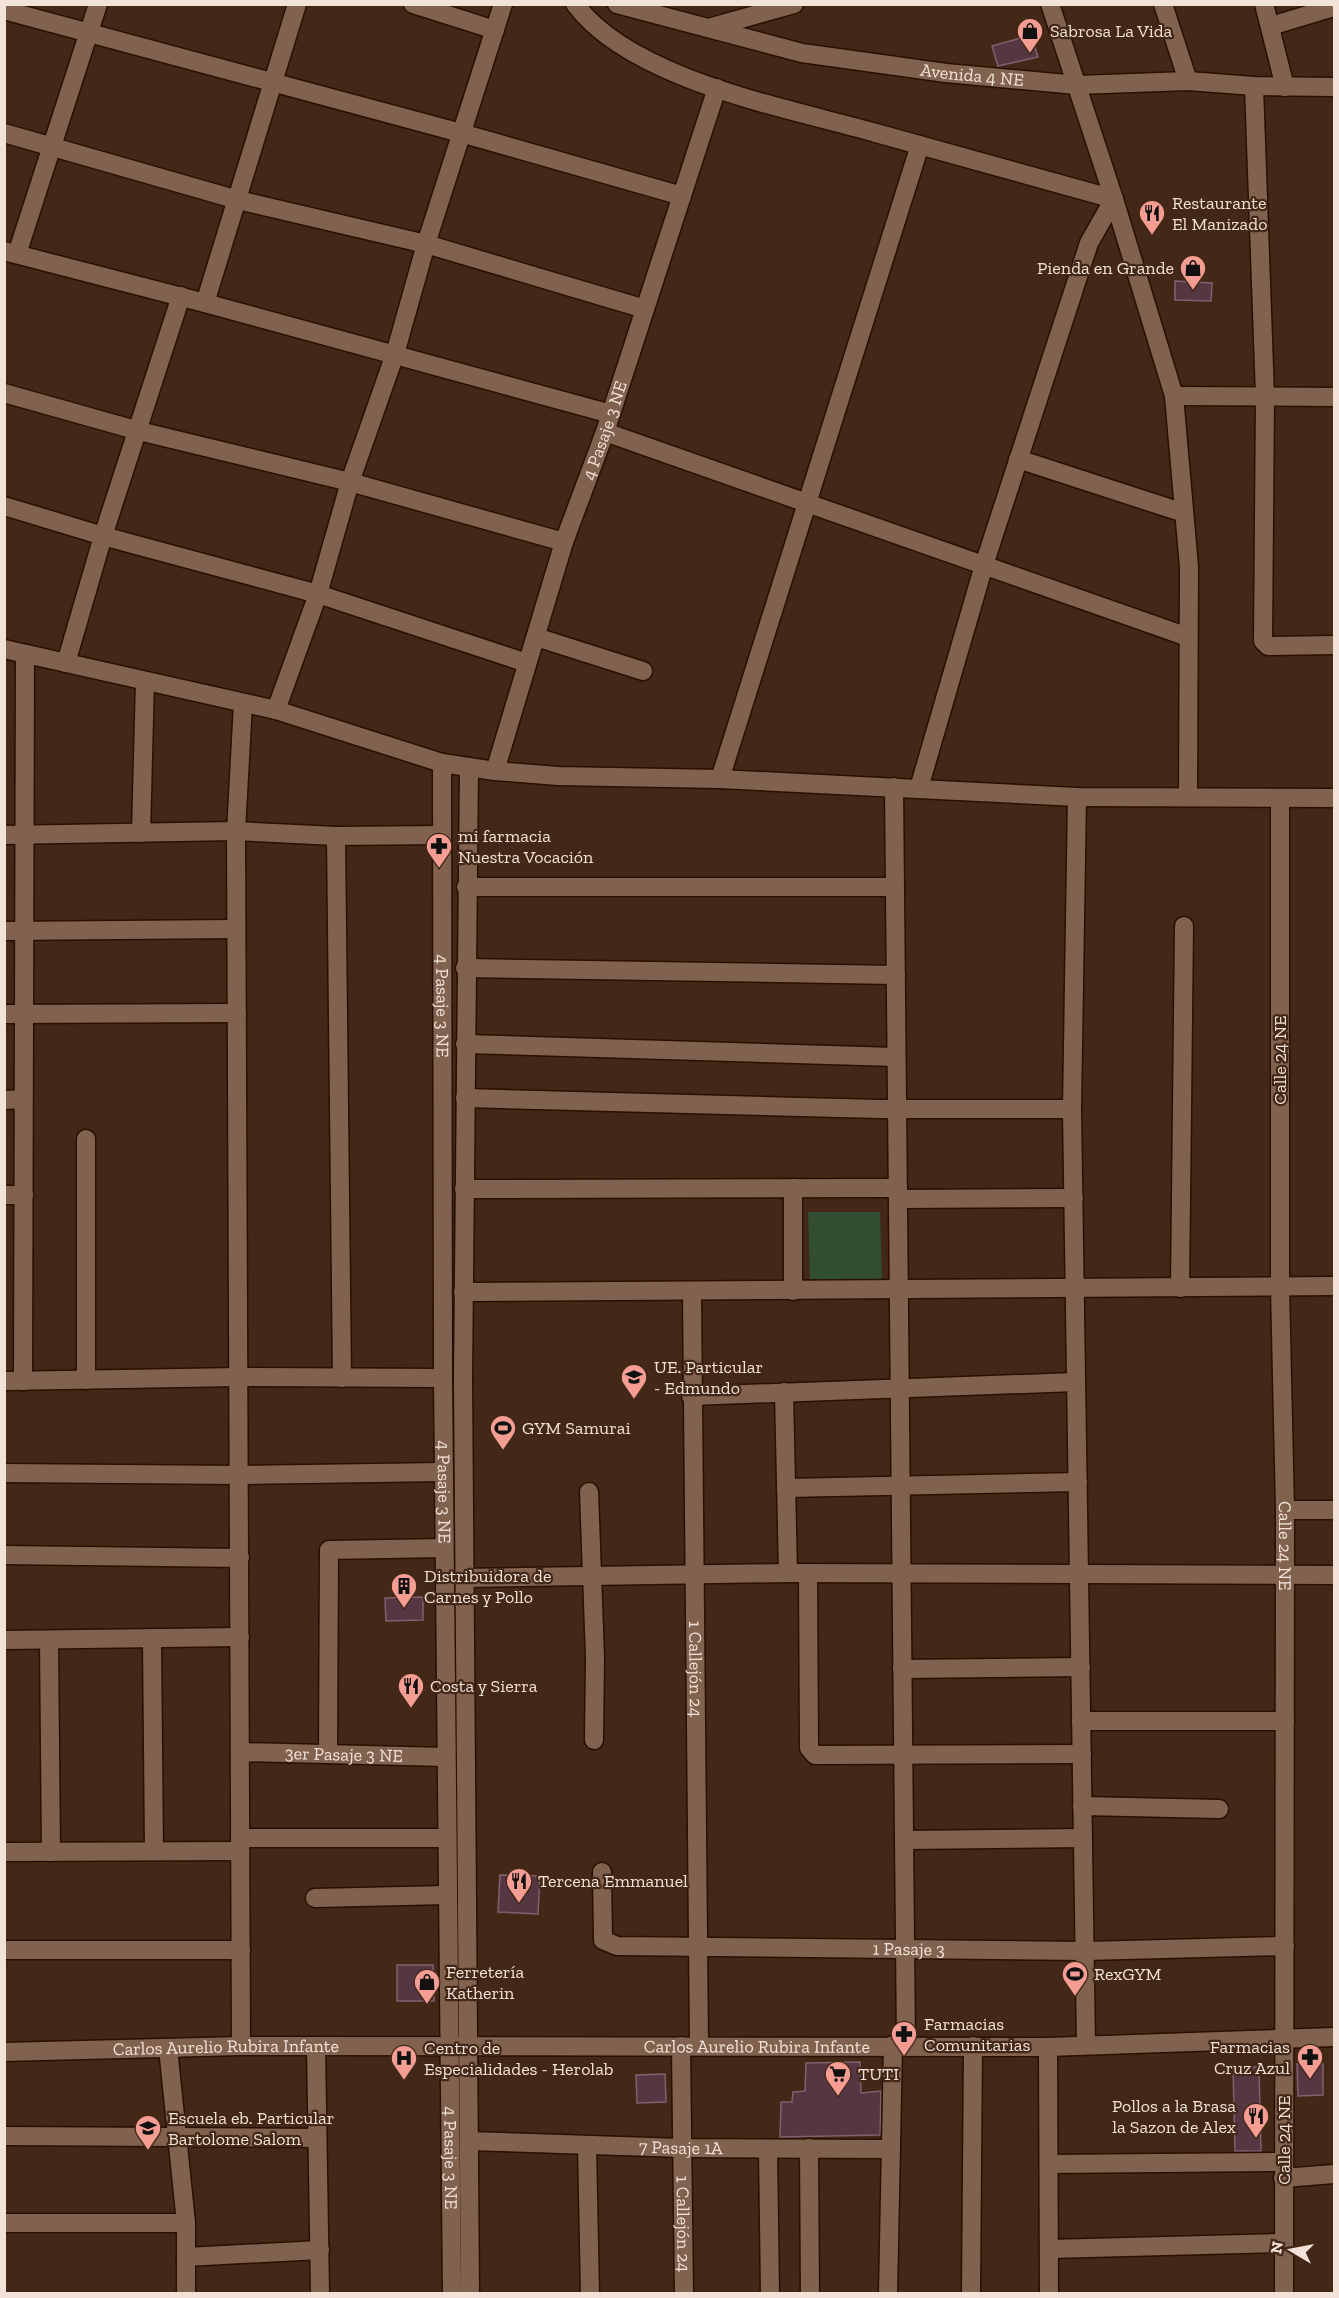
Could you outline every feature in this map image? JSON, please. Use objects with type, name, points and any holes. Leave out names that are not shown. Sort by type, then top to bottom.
[{"type":"street","points":[[98,4],[51,146],[11,252],[181,296],[611,414]]},
{"type":"street","points":[[205,303],[297,4]]},
{"type":"street","points":[[413,4],[495,30]]},
{"type":"street","points":[[276,710],[318,594],[350,482],[395,354],[426,244],[503,4]]},
{"type":"street","points":[[575,4],[586,19],[605,36],[627,50],[717,88],[1114,199]]},
{"type":"street","name":"Avenida 4 NE","points":[[617,4],[801,53],[946,73],[1077,85],[1188,81],[1254,86],[1335,87]]},
{"type":"street","points":[[710,28],[794,4]]},
{"type":"street","points":[[1050,4],[1114,199],[1174,396],[1189,567],[1188,797]]},
{"type":"street","points":[[1163,4],[1188,81]]},
{"type":"street","points":[[1264,4],[1285,87]]},
{"type":"street","points":[[1271,26],[1335,7]]},
{"type":"street","points":[[4,10],[461,133],[681,196]]},
{"type":"street","points":[[1254,86],[1265,396],[1263,641],[1268,646],[1335,645]]},
{"type":"street","name":"4 Pasaje 3 NE","points":[[495,771],[564,542],[605,432],[717,88]]},
{"type":"street","points":[[4,133],[238,200],[426,244],[645,309]]},
{"type":"street","points":[[720,779],[920,145]]},
{"type":"street","points":[[919,788],[984,565],[1089,243],[1114,199]]},
{"type":"street","points":[[66,663],[103,536],[181,296]]},
{"type":"street","points":[[4,393],[139,431],[350,482],[564,542]]},
{"type":"street","points":[[1174,396],[1335,397]]},
{"type":"street","points":[[605,432],[1188,637]]},
{"type":"street","points":[[1018,459],[1184,513]]},
{"type":"street","points":[[4,506],[103,536],[318,594],[527,663]]},
{"type":"street","points":[[536,637],[642,671]]},
{"type":"street","points":[[4,649],[276,710],[442,763],[495,771],[558,776],[720,779],[1077,797],[1335,798]]},
{"type":"street","points":[[23,1381],[13,1282],[24,1195],[25,654]]},
{"type":"street","points":[[141,833],[145,681]]},
{"type":"street","points":[[241,2046],[236,831],[243,704]]},
{"type":"street","name":"4 Pasaje 3 NE","points":[[442,763],[444,1548],[452,2294]]},
{"type":"street","name":"4 Pasaje 3 NE","points":[[469,767],[465,968],[464,1578],[470,2294]]},
{"type":"street","points":[[888,2294],[891,2148],[905,1949],[894,787]]},
{"type":"street","points":[[1077,797],[1072,1109],[1086,2045]]},
{"type":"street","name":"Calle 24 NE","points":[[1280,799],[1280,1287],[1285,1510],[1284,2294]]},
{"type":"street","points":[[4,835],[236,831],[336,836],[441,835]]},
{"type":"street","points":[[336,836],[342,1378]]},
{"type":"street","points":[[466,887],[895,887]]},
{"type":"street","points":[[1180,1288],[1184,926]]},
{"type":"street","points":[[4,931],[236,929]]},
{"type":"street","points":[[465,968],[896,975]]},
{"type":"street","points":[[4,1014],[237,1013]]},
{"type":"street","points":[[465,1044],[896,1057]]},
{"type":"street","points":[[465,1098],[897,1109],[1072,1109]]},
{"type":"street","points":[[4,1100],[23,1099]]},
{"type":"street","points":[[86,1139],[86,1380]]},
{"type":"street","points":[[464,1189],[793,1188],[1074,1198]]},
{"type":"street","points":[[793,1188],[793,1291]]},
{"type":"street","points":[[4,1195],[24,1195]]},
{"type":"street","points":[[464,1292],[692,1293],[1335,1286]]},
{"type":"street","name":"1 Callejón 24","points":[[684,2294],[682,2148],[697,1948],[692,1293]]},
{"type":"street","points":[[4,1381],[238,1377],[443,1378]]},
{"type":"street","points":[[691,1396],[1076,1382]]},
{"type":"street","points":[[784,1392],[788,1573]]},
{"type":"street","points":[[4,1473],[239,1475],[444,1472]]},
{"type":"street","points":[[786,1488],[1078,1482]]},
{"type":"street","points":[[589,1492],[594,1740]]},
{"type":"street","points":[[1285,1510],[1335,1510]]},
{"type":"street","points":[[328,1754],[329,1550],[444,1548]]},
{"type":"street","points":[[4,1555],[240,1558]]},
{"type":"street","points":[[464,1578],[788,1573],[1335,1575]]},
{"type":"street","points":[[808,1573],[809,1748],[815,1755],[1082,1754]]},
{"type":"street","points":[[4,1640],[152,1640],[240,1637]]},
{"type":"street","points":[[49,1640],[51,1852]]},
{"type":"street","points":[[152,1640],[154,1850]]},
{"type":"street","points":[[902,1669],[1081,1667]]},
{"type":"street","points":[[1081,1721],[1285,1721]]},
{"type":"street","name":"3er Pasaje 3 NE","points":[[240,1752],[446,1756]]},
{"type":"street","points":[[1082,1806],[1219,1809]]},
{"type":"street","points":[[4,1852],[154,1850],[240,1844],[447,1838]]},
{"type":"street","points":[[904,1840],[1083,1838]]},
{"type":"street","name":"1 Pasaje 3","points":[[603,1872],[603,1940],[617,1946],[1085,1951],[1284,1946]]},
{"type":"street","points":[[315,1898],[447,1895]]},
{"type":"street","points":[[4,1950],[241,1950]]},
{"type":"street","name":"Carlos Aurelio Rubira Infante","points":[[4,2052],[241,2046],[448,2045],[1048,2047],[1335,2037]]},
{"type":"street","points":[[316,2046],[320,2294]]},
{"type":"street","points":[[970,2294],[973,2046]]},
{"type":"street","points":[[1048,2047],[1049,2294]]},
{"type":"street","points":[[168,2048],[186,2223],[186,2294]]},
{"type":"street","points":[[4,2136],[318,2138]]},
{"type":"street","name":"7 Pasaje 1A","points":[[469,2141],[682,2148],[891,2148]]},
{"type":"street","points":[[586,2145],[590,2294]]},
{"type":"street","points":[[809,2148],[810,2294]]},
{"type":"street","points":[[768,2149],[770,2294]]},
{"type":"street","points":[[1049,2164],[1283,2170],[1335,2174]]},
{"type":"street","points":[[4,2223],[186,2223]]},
{"type":"street","points":[[1049,2249],[1283,2243]]},
{"type":"street","points":[[186,2258],[320,2250]]},
{"type":"green space","points":[[808,1212],[880,1212],[882,1280],[810,1279]]},
{"type":"building","points":[[1031,35],[1038,57],[998,66],[992,46]]},
{"type":"building","name":"Pienda en Grande","points":[[1175,281],[1212,283],[1211,301],[1175,300]]},
{"type":"building","name":"Distribuidora de Carnes y Pollo","points":[[423,1597],[423,1620],[386,1621],[385,1598]]},
{"type":"building","points":[[500,1875],[540,1876],[538,1914],[498,1912]]},
{"type":"building","points":[[397,1965],[433,1965],[434,2001],[397,2001]]},
{"type":"building","name":"TUTI","points":[[860,2062],[861,2093],[881,2091],[880,2135],[780,2137],[781,2102],[792,2102],[793,2092],[805,2091],[806,2063]]},
{"type":"building","name":"Farmacias Cruz Azul","points":[[1297,2064],[1323,2064],[1323,2095],[1298,2096]]},
{"type":"building","points":[[1233,2067],[1259,2067],[1261,2151],[1235,2151]]},
{"type":"building","points":[[665,2074],[666,2102],[637,2103],[636,2075]]},
{"type":"place","name":"Sabrosa La Vida","points":[[1030,54]]},
{"type":"place","name":"Restaurante El Manizado","points":[[1152,236]]},
{"type":"place","name":"Pienda en Grande","points":[[1193,291]]},
{"type":"place","name":"mi farmacia Nuestra Vocación","points":[[439,869]]},
{"type":"place","name":"UE. Particular - Edmundo","points":[[634,1400]]},
{"type":"place","name":"GYM Samurai","points":[[503,1451]]},
{"type":"place","name":"Distribuidora de Carnes y Pollo","points":[[404,1609]]},
{"type":"place","name":"Costa y Sierra","points":[[411,1709]]},
{"type":"place","name":"Tercena Emmanuel","points":[[519,1904]]},
{"type":"place","name":"RexGYM","points":[[1075,1997]]},
{"type":"place","name":"Ferretería Katherin","points":[[427,2005]]},
{"type":"place","name":"Farmacias Comunitarias","points":[[904,2057]]},
{"type":"place","name":"Farmacias Cruz Azul","points":[[1310,2080]]},
{"type":"place","name":"Centro de Especialidades - Herolab","points":[[404,2081]]},
{"type":"place","name":"TUTI","points":[[838,2097]]},
{"type":"place","name":"Pollos a la Brasa la Sazon de Alex","points":[[1256,2139]]},
{"type":"place","name":"Escuela eb. Particular Bartolome Salom","points":[[148,2151]]}]
